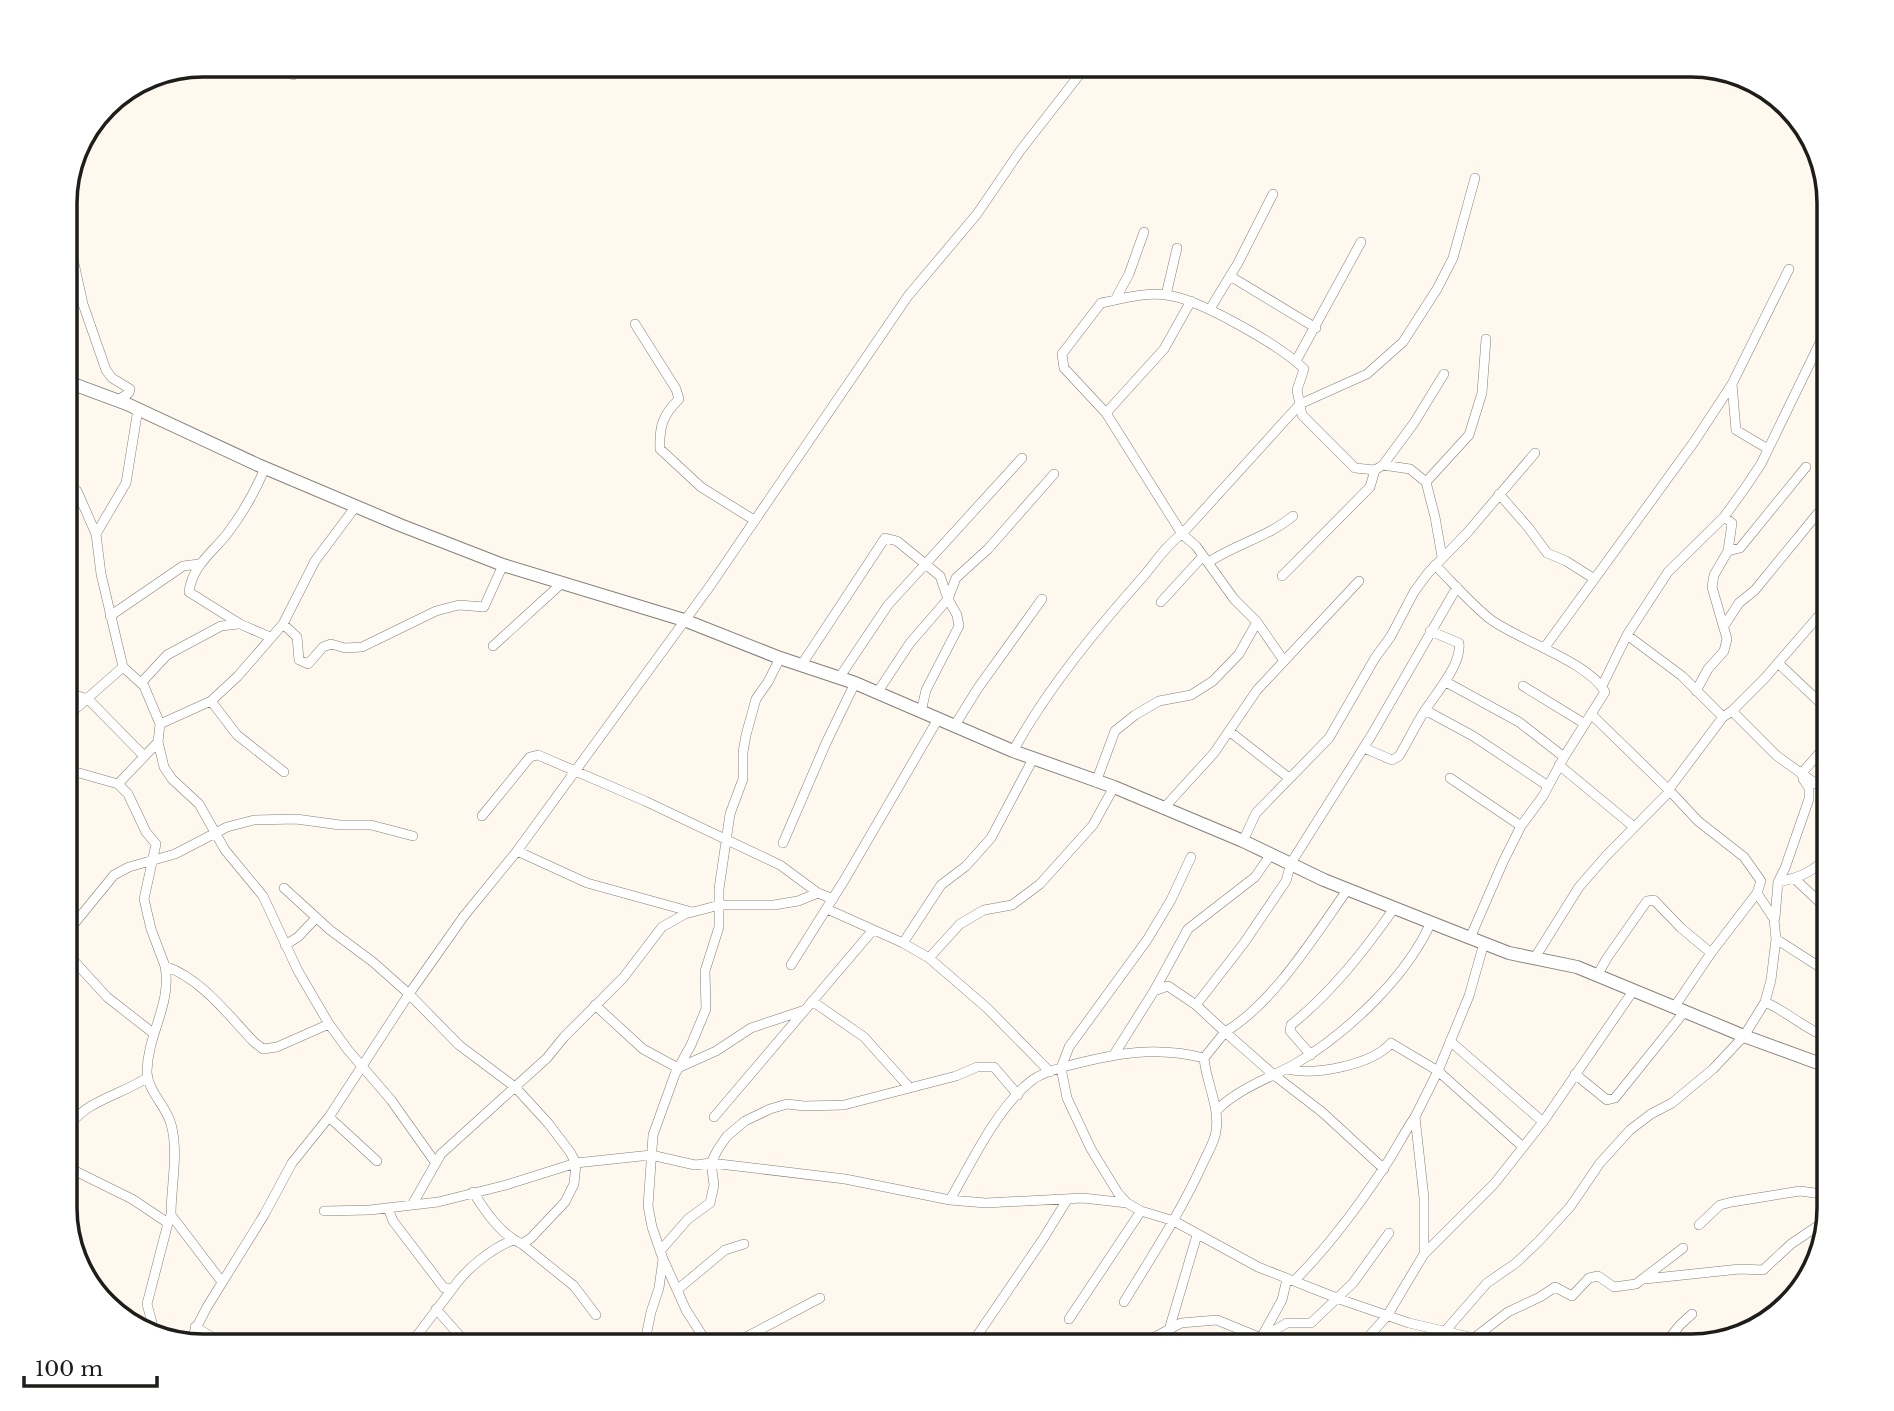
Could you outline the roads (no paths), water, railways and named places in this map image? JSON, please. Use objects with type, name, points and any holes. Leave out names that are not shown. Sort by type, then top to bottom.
[{"type":"street","points":[[192,1333],[292,1163],[329,1117],[464,916],[517,851],[734,553],[908,296],[977,214],[1020,151],[1078,77]]},
{"type":"street","points":[[1013,751],[1044,701],[1108,616],[1161,554],[1300,404],[1367,374],[1403,342],[1437,289],[1453,258],[1475,178]]},
{"type":"street","points":[[1210,309],[1273,194]]},
{"type":"street","points":[[1115,300],[1129,274],[1144,232]]},
{"type":"street","points":[[1296,361],[1361,242]]},
{"type":"street","points":[[1166,295],[1177,248]]},
{"type":"street","points":[[1545,647],[1694,442],[1732,384],[1789,269]]},
{"type":"street","points":[[1230,276],[1316,328]]},
{"type":"street","points":[[77,277],[83,304],[106,370],[112,378],[130,389],[129,393],[116,401]]},
{"type":"street","points":[[1284,661],[1257,622],[1234,599],[1206,559],[1182,534],[1105,413],[1064,368],[1062,354],[1101,303],[1135,296],[1166,295],[1191,301],[1210,309],[1296,361],[1304,369],[1297,390],[1302,415],[1355,468],[1410,469],[1426,482],[1435,517],[1438,561],[1457,587],[1491,620],[1545,647],[1602,686],[1605,692],[1592,715],[1521,827],[1470,938]]},
{"type":"street","points":[[1105,413],[1164,349],[1191,301]]},
{"type":"street","points":[[635,324],[676,389],[679,399],[669,410],[659,430],[660,449],[701,487],[754,520]]},
{"type":"street","points":[[1426,482],[1469,435],[1482,393],[1486,339]]},
{"type":"street","points":[[1602,686],[1626,635],[1668,572],[1724,517],[1768,449],[1817,349]]},
{"type":"street","points":[[1282,576],[1370,487],[1379,468],[1414,423],[1444,374]]},
{"type":"street","points":[[1732,384],[1736,430],[1768,449]]},
{"type":"street","points":[[77,386],[138,409],[265,468],[503,565],[684,620],[780,658],[855,683],[1013,751],[1114,787],[1348,889],[1470,938],[1534,960],[1577,967],[1598,974],[1744,1036],[1817,1062]]},
{"type":"street","points":[[96,534],[126,483],[138,409]]},
{"type":"street","points":[[1243,841],[1256,813],[1329,737],[1391,636],[1414,592],[1438,561],[1467,533],[1535,453]]},
{"type":"street","points":[[839,678],[888,605],[1022,458]]},
{"type":"street","points":[[1728,551],[1740,548],[1806,467]]},
{"type":"street","points":[[265,468],[253,496],[226,536],[199,564],[189,592],[240,624],[270,637]]},
{"type":"street","points":[[877,693],[910,643],[948,599],[956,578],[988,549],[1054,474]]},
{"type":"street","points":[[77,491],[96,534],[110,616],[123,667],[145,686],[160,724],[159,742],[164,767],[172,779],[199,804],[225,850],[263,897],[285,945],[329,1024],[435,1162]]},
{"type":"street","points":[[1499,494],[1547,553],[1594,578]]},
{"type":"street","points":[[160,724],[211,701],[238,676],[283,624],[315,561],[356,506]]},
{"type":"street","points":[[1724,626],[1739,603],[1755,590],[1817,514]]},
{"type":"street","points":[[1161,602],[1206,559],[1277,530],[1293,516]]},
{"type":"street","points":[[1696,691],[1708,669],[1724,651],[1727,639],[1712,587],[1714,575],[1728,551],[1732,523],[1724,517]]},
{"type":"street","points":[[802,664],[885,538],[897,541],[940,576],[959,626],[926,690],[920,712]]},
{"type":"street","points":[[110,616],[183,566],[199,564]]},
{"type":"street","points":[[283,624],[297,637],[299,660],[308,664],[323,647],[331,643],[345,648],[362,647],[436,611],[459,605],[484,607],[503,565]]},
{"type":"street","points":[[1163,809],[1214,753],[1257,690],[1359,581]]},
{"type":"street","points":[[494,646],[562,583]]},
{"type":"street","points":[[1196,1005],[1244,943],[1286,881],[1291,863],[1364,748],[1457,587]]},
{"type":"street","points":[[954,724],[1042,599]]},
{"type":"street","points":[[1534,960],[1579,887],[1670,790],[1728,714],[1817,618]]},
{"type":"street","points":[[1096,782],[1115,731],[1159,701],[1191,695],[1213,681],[1239,654],[1257,622]]},
{"type":"street","points":[[141,683],[167,655],[221,626],[240,624]]},
{"type":"street","points":[[1364,748],[1392,760],[1399,756],[1425,710],[1446,682],[1460,649],[1459,643],[1430,631]]},
{"type":"street","points":[[1626,635],[1682,676],[1696,691],[1817,785]]},
{"type":"street","points":[[701,1334],[686,1310],[652,1227],[648,1206],[653,1135],[678,1068],[706,1009],[705,971],[719,927],[719,889],[730,814],[743,779],[743,752],[756,699],[780,658]]},
{"type":"street","points":[[1778,663],[1817,700]]},
{"type":"street","points":[[77,708],[123,667]]},
{"type":"street","points":[[1446,682],[1519,722],[1634,827]]},
{"type":"street","points":[[783,843],[825,743],[855,683]]},
{"type":"street","points":[[1523,686],[1586,724]]},
{"type":"street","points":[[77,696],[88,699],[144,755]]},
{"type":"street","points":[[211,701],[237,735],[284,772]]},
{"type":"street","points":[[1425,710],[1473,736],[1548,786]]},
{"type":"street","points":[[1575,1074],[1607,1100],[1615,1098],[1680,1008],[1711,953],[1757,893],[1761,881],[1744,857],[1698,821],[1670,790],[1592,715]]},
{"type":"street","points":[[791,965],[833,899],[938,719]]},
{"type":"street","points":[[1229,731],[1289,778]]},
{"type":"street","points":[[118,783],[159,742]]},
{"type":"street","points":[[482,816],[530,757],[538,755],[780,864],[818,893],[833,899]]},
{"type":"street","points":[[1801,774],[1817,756]]},
{"type":"street","points":[[903,943],[941,886],[966,866],[991,838],[1033,759]]},
{"type":"street","points":[[77,772],[118,783],[128,794],[146,832],[156,844],[144,899],[151,929],[165,966],[168,985],[164,1008],[153,1033],[148,1077],[154,1094],[167,1110],[172,1127],[174,1189],[147,1304],[152,1323]]},
{"type":"street","points":[[1444,1334],[1487,1283],[1516,1264],[1570,1208],[1600,1163],[1630,1130],[1651,1114],[1672,1103],[1713,1069],[1744,1036],[1765,1002],[1771,980],[1778,882],[1809,799],[1809,788],[1801,774]]},
{"type":"street","points":[[1450,778],[1521,827]]},
{"type":"street","points":[[929,958],[960,924],[984,910],[1013,905],[1040,884],[1093,825],[1114,787]]},
{"type":"street","points":[[77,920],[114,875],[129,867],[175,854],[215,831],[254,820],[296,819],[340,825],[370,825],[413,836]]},
{"type":"street","points":[[517,851],[587,884],[693,913]]},
{"type":"street","points":[[1115,1053],[1154,991],[1188,929],[1255,877],[1270,854]]},
{"type":"street","points":[[1191,857],[1171,900],[1147,940],[1069,1047],[1060,1068],[1067,1098],[1091,1149],[1118,1193],[1127,1203],[1141,1211],[1174,1221],[1258,1267],[1291,1280],[1409,1323],[1456,1334]]},
{"type":"street","points":[[1778,882],[1795,879],[1817,866]]},
{"type":"street","points":[[1795,879],[1817,900]]},
{"type":"street","points":[[284,888],[316,918],[373,962],[458,1045],[516,1087],[548,1123],[576,1163],[574,1184],[565,1202],[531,1238],[500,1245],[469,1270],[418,1334]]},
{"type":"street","points":[[1124,1302],[1194,1185],[1216,1133],[1217,1110],[1206,1078],[1204,1058],[1225,1032],[1241,1022],[1286,974],[1348,889]]},
{"type":"street","points":[[412,1206],[435,1162],[547,1058],[623,978],[662,927],[676,918],[720,905],[774,905],[798,901],[818,893]]},
{"type":"street","points":[[1757,893],[1774,919]]},
{"type":"street","points":[[1598,974],[1647,901],[1654,900],[1711,953]]},
{"type":"street","points":[[1311,1055],[1290,1031],[1291,1025],[1306,1013],[1364,952],[1395,907]]},
{"type":"street","points":[[827,909],[903,943],[929,958],[987,1008],[1050,1072]]},
{"type":"street","points":[[285,945],[298,937],[316,918]]},
{"type":"street","points":[[1217,1110],[1254,1084],[1311,1055],[1345,1031],[1382,992],[1423,939],[1431,922]]},
{"type":"street","points":[[714,1117],[873,930]]},
{"type":"street","points":[[1776,939],[1817,965]]},
{"type":"street","points":[[1263,1334],[1291,1280],[1318,1256],[1384,1168],[1415,1118],[1469,996],[1484,943]]},
{"type":"street","points":[[77,964],[107,997],[153,1033]]},
{"type":"street","points":[[165,966],[179,972],[205,991],[263,1049],[277,1047],[329,1024]]},
{"type":"street","points":[[1154,991],[1168,986],[1196,1005],[1273,1075],[1322,1112],[1384,1168]]},
{"type":"street","points":[[1370,1334],[1387,1315],[1424,1254],[1494,1184],[1543,1122],[1633,991]]},
{"type":"street","points":[[812,1002],[864,1037],[909,1087]]},
{"type":"street","points":[[1765,1002],[1817,1034]]},
{"type":"street","points":[[595,1005],[643,1049],[678,1068]]},
{"type":"street","points":[[678,1068],[716,1051],[751,1028],[804,1010]]},
{"type":"street","points":[[1450,1041],[1543,1122]]},
{"type":"street","points":[[1286,1069],[1298,1072],[1356,1065],[1384,1051],[1391,1043],[1438,1071],[1523,1147]]},
{"type":"street","points":[[950,1200],[993,1125],[1032,1080],[1060,1068],[1115,1053],[1159,1051],[1204,1058]]},
{"type":"street","points":[[647,1334],[659,1288],[662,1255],[688,1220],[710,1203],[713,1185],[711,1163],[727,1136],[745,1121],[787,1104],[844,1105],[956,1076],[977,1066],[994,1067],[1018,1095]]},
{"type":"street","points":[[77,1116],[107,1097],[148,1077]]},
{"type":"street","points":[[329,1117],[377,1161]]},
{"type":"street","points":[[1415,1118],[1424,1198],[1424,1254]]},
{"type":"street","points":[[324,1211],[438,1202],[506,1185],[576,1163],[652,1155],[695,1165],[711,1163],[823,1176],[950,1200],[986,1203],[1083,1198],[1127,1203]]},
{"type":"street","points":[[77,1172],[169,1219],[222,1282]]},
{"type":"street","points":[[1699,1225],[1720,1205],[1800,1191],[1817,1193]]},
{"type":"street","points":[[473,1192],[493,1220],[574,1286],[596,1315]]},
{"type":"street","points":[[978,1334],[1067,1199]]},
{"type":"street","points":[[388,1208],[393,1221],[444,1288],[453,1288]]},
{"type":"street","points":[[1069,1320],[1141,1211]]},
{"type":"street","points":[[1642,1280],[1740,1269],[1763,1270],[1791,1244],[1816,1227]]},
{"type":"street","points":[[1268,1334],[1287,1323],[1311,1323],[1353,1283],[1390,1233]]},
{"type":"street","points":[[1169,1330],[1197,1235]]},
{"type":"street","points":[[677,1290],[725,1250],[744,1244]]},
{"type":"street","points":[[1485,1334],[1508,1312],[1555,1287],[1572,1296],[1589,1278],[1598,1276],[1614,1287],[1636,1284],[1682,1248]]},
{"type":"street","points":[[752,1334],[820,1298]]},
{"type":"street","points":[[436,1309],[458,1334]]},
{"type":"street","points":[[1673,1334],[1692,1314]]},
{"type":"street","points":[[1163,1334],[1181,1323],[1217,1320],[1251,1334]]},
{"type":"street","points":[[195,1327],[207,1334]]}]
